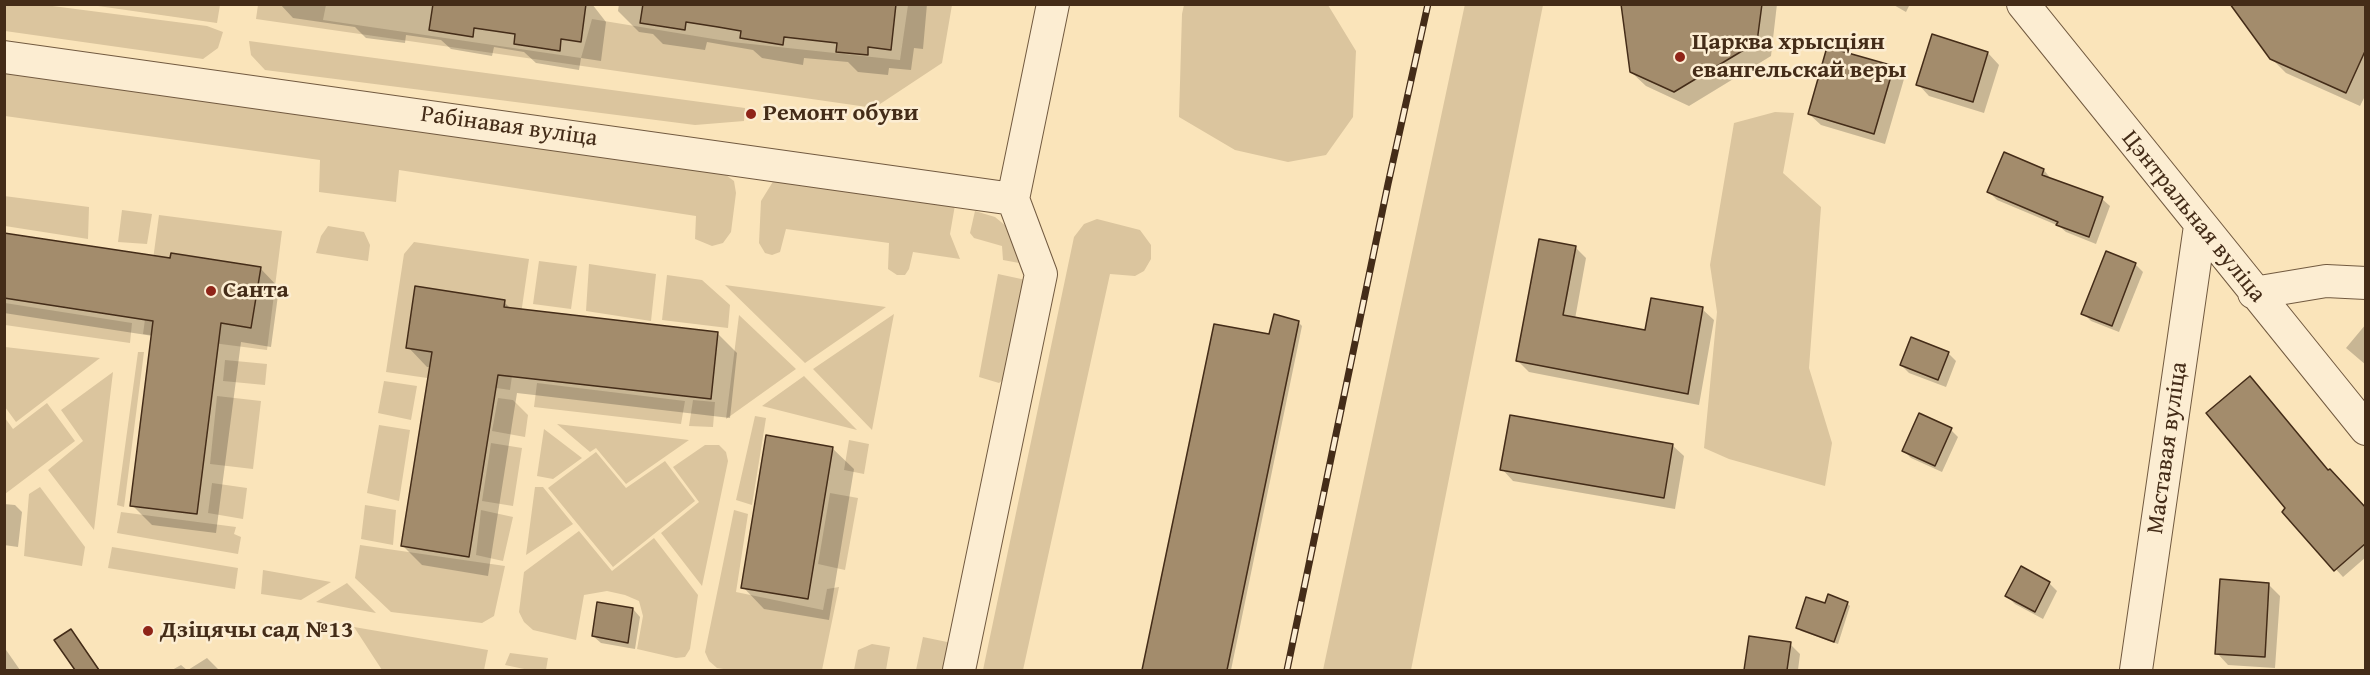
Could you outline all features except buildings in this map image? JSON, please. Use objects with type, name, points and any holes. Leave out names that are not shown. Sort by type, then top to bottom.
[{"type":"street","points":[[959,670],[1041,274],[1013,199],[1053,4]]},
{"type":"street","name":"Цэнтральная вуліца","points":[[2023,4],[2366,429]]},
{"type":"street","name":"Рабінавая вуліца","points":[[4,57],[1013,199]]},
{"type":"street","name":"Маставая вуліца","points":[[2136,670],[2200,226]]},
{"type":"street","points":[[2254,293],[2326,281],[2366,283]]},
{"type":"shaded area","points":[[37,4],[207,26],[223,32],[218,48],[203,59],[5,31],[5,5]]},
{"type":"shaded area","points":[[220,4],[217,23],[91,5]]},
{"type":"shaded area","points":[[1465,4],[1543,5],[1411,670],[1323,670]]},
{"type":"shaded area","points":[[258,5],[326,5],[323,20],[581,58],[592,19],[732,42],[900,60],[908,5],[952,5],[942,63],[874,108],[256,19]]},
{"type":"shaded area","points":[[1184,5],[1328,5],[1356,51],[1353,117],[1326,155],[1288,162],[1235,150],[1179,117]]},
{"type":"shaded area","points":[[249,41],[745,108],[744,121],[695,125],[265,70],[251,55]]},
{"type":"shaded area","points":[[5,70],[708,169],[726,175],[734,181],[736,193],[731,232],[723,243],[712,246],[695,239],[696,216],[399,170],[396,202],[319,192],[320,160],[5,116]]},
{"type":"shaded area","points":[[1775,112],[1794,113],[1783,173],[1821,207],[1809,368],[1832,443],[1825,486],[1729,459],[1704,448],[1717,312],[1710,265],[1734,123]]},
{"type":"shaded area","points":[[774,180],[955,205],[950,234],[960,259],[913,252],[909,269],[905,275],[897,275],[888,269],[889,243],[786,229],[780,252],[772,255],[765,253],[759,243],[761,201]]},
{"type":"shaded area","points":[[4,196],[89,207],[88,239],[5,226]]},
{"type":"shaded area","points":[[122,210],[152,214],[147,244],[118,242]]},
{"type":"shaded area","points":[[975,211],[995,217],[1012,231],[1030,265],[1003,260],[1002,246],[974,238],[970,233]]},
{"type":"shaded area","points":[[159,215],[282,231],[267,350],[143,334]]},
{"type":"shaded area","points":[[1097,219],[1140,230],[1151,245],[1151,259],[1144,271],[1135,276],[1110,274],[1023,670],[983,670],[1074,237],[1084,224]]},
{"type":"shaded area","points":[[328,226],[364,232],[370,245],[368,261],[316,253],[321,236]]},
{"type":"shaded area","points":[[414,242],[529,259],[510,390],[386,372],[404,254]]},
{"type":"shaded area","points":[[539,261],[577,266],[571,309],[533,304]]},
{"type":"shaded area","points":[[589,264],[656,274],[651,321],[586,311]]},
{"type":"shaded area","points":[[998,274],[1026,280],[1008,376],[999,383],[979,377]]},
{"type":"shaded area","points":[[667,275],[702,280],[730,305],[728,328],[662,320]]},
{"type":"shaded area","points":[[725,285],[886,307],[805,363]]},
{"type":"shaded area","points":[[5,303],[132,323],[130,343],[5,325]]},
{"type":"shaded area","points":[[894,314],[872,430],[813,369]]},
{"type":"shaded area","points":[[739,315],[796,369],[726,419]]},
{"type":"shaded area","points":[[4,347],[100,358],[16,422],[5,407]]},
{"type":"shaded area","points":[[138,352],[144,352],[124,507],[117,505]]},
{"type":"shaded area","points":[[225,360],[267,364],[265,385],[223,381]]},
{"type":"shaded area","points":[[113,372],[94,530],[48,470],[83,441],[61,410]]},
{"type":"shaded area","points":[[804,376],[857,430],[762,406]]},
{"type":"shaded area","points":[[384,381],[417,386],[411,420],[378,413]]},
{"type":"shaded area","points":[[537,383],[685,401],[681,424],[534,407]]},
{"type":"shaded area","points":[[217,396],[261,401],[253,469],[210,464]]},
{"type":"shaded area","points":[[498,398],[513,400],[528,415],[525,437],[492,431]]},
{"type":"shaded area","points":[[693,400],[715,402],[713,427],[689,426]]},
{"type":"shaded area","points":[[47,403],[75,441],[5,494],[5,418],[13,429]]},
{"type":"shaded area","points":[[755,416],[766,418],[752,505],[736,500]]},
{"type":"shaded area","points":[[557,424],[689,440],[626,484],[596,448],[590,452]]},
{"type":"shaded area","points":[[379,425],[410,430],[399,501],[367,493]]},
{"type":"shaded area","points":[[544,429],[582,458],[553,479],[537,476]]},
{"type":"shaded area","points":[[849,440],[869,444],[864,474],[844,470]]},
{"type":"shaded area","points":[[491,443],[522,448],[513,506],[482,501]]},
{"type":"shaded area","points":[[705,445],[719,445],[726,452],[728,461],[702,586],[661,533],[699,502],[673,467]]},
{"type":"shaded area","points":[[596,452],[626,488],[665,461],[695,501],[613,567],[548,488]]},
{"type":"shaded area","points":[[212,483],[247,488],[243,519],[208,513]]},
{"type":"shaded area","points":[[40,487],[85,547],[82,566],[24,556],[29,494]]},
{"type":"shaded area","points":[[535,487],[543,487],[573,524],[526,555]]},
{"type":"shaded area","points":[[830,493],[858,498],[845,570],[818,564]]},
{"type":"shaded area","points":[[365,505],[396,510],[393,545],[361,539]]},
{"type":"shaded area","points":[[481,510],[513,517],[503,561],[476,555]]},
{"type":"shaded area","points":[[734,510],[748,514],[736,592],[823,610],[827,589],[839,587],[822,670],[730,670],[717,668],[709,661],[705,652]]},
{"type":"shaded area","points":[[121,512],[236,527],[234,534],[241,537],[238,554],[117,533]]},
{"type":"shaded area","points":[[579,531],[612,571],[654,538],[698,595],[690,649],[685,657],[676,658],[637,649],[643,616],[639,601],[607,591],[584,595],[576,640],[533,630],[524,622],[519,612],[524,572]]},
{"type":"shaded area","points":[[360,545],[505,566],[494,616],[482,623],[391,612],[355,578]]},
{"type":"shaded area","points":[[112,547],[238,568],[235,589],[108,568]]},
{"type":"shaded area","points":[[263,570],[331,582],[301,600],[261,594]]},
{"type":"shaded area","points":[[347,583],[376,613],[316,602]]},
{"type":"shaded area","points":[[354,627],[488,650],[484,670],[382,670]]},
{"type":"shaded area","points":[[923,637],[952,643],[947,670],[916,670]]},
{"type":"shaded area","points":[[872,644],[890,647],[886,670],[854,670],[858,650]]},
{"type":"shaded area","points":[[510,653],[548,658],[546,670],[529,670],[505,665]]},
{"type":"railway","points":[[1287,670],[1388,184],[1428,4]]},
{"type":"place","name":"Царква хрысціян евангельскай веры","points":[[1680,57]]},
{"type":"place","name":"Ремонт обуви","points":[[751,114]]},
{"type":"place","name":"Санта","points":[[211,291]]},
{"type":"place","name":"Дзіцячы сад №13","points":[[148,631]]}]
